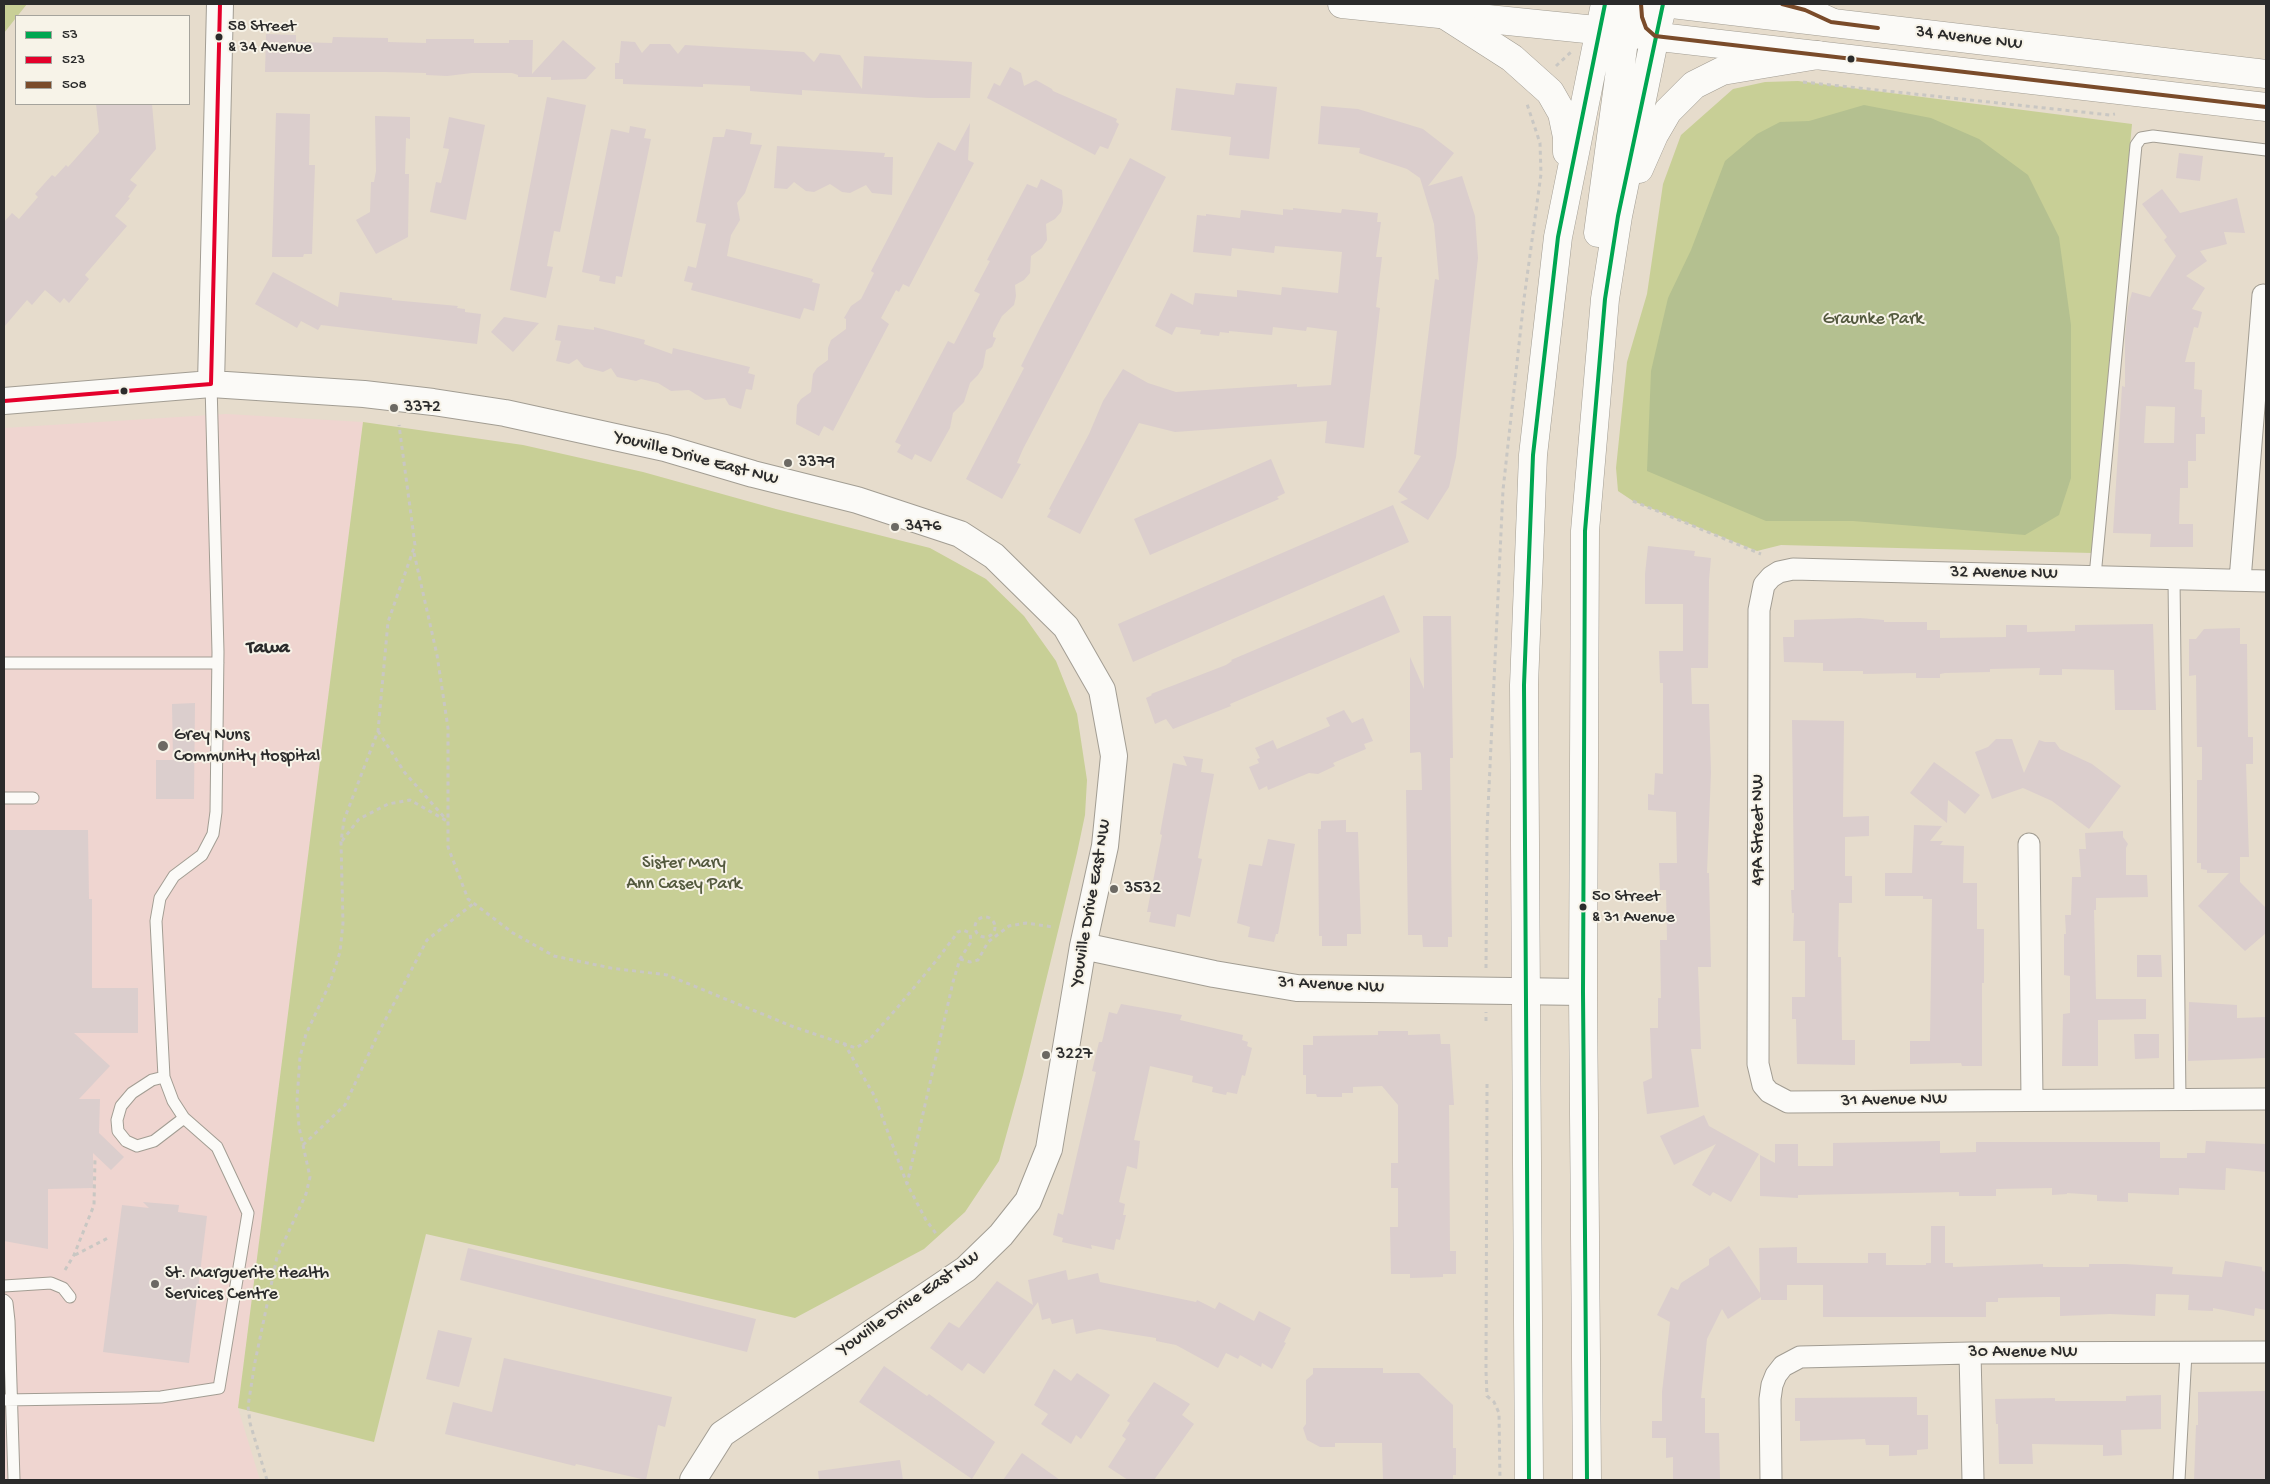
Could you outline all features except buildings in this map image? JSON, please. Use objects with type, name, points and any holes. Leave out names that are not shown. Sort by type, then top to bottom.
[{"type":"main road","name":"34 Avenue NW","points":[[1342,4],[1655,36],[2266,107]]},
{"type":"main road","points":[[1530,1472],[1524,685],[1533,454],[1558,237],[1598,30],[1605,4]]},
{"type":"main road","points":[[1596,384],[1592,282],[1625,33],[1611,4]]},
{"type":"main road","points":[[1641,4],[1642,17],[1646,28],[1655,36]]},
{"type":"main road","points":[[1586,1480],[1583,992],[1585,531],[1596,384],[1605,299],[1618,216],[1663,4]]},
{"type":"main road","name":"34 Avenue NW","points":[[1672,4],[2266,74]]},
{"type":"main road","points":[[1782,4],[1805,10],[1831,22]]},
{"type":"main road","points":[[1445,15],[1512,58],[1550,92],[1562,113],[1567,137],[1566,194]]},
{"type":"main road","points":[[1618,216],[1654,135],[1668,111],[1694,85],[1722,71],[1818,55]]},
{"type":"street","points":[[210,384],[220,4]]},
{"type":"street","points":[[2240,580],[2262,295]]},
{"type":"street","name":"Youville Drive East NW","points":[[4,401],[210,384],[364,394],[505,413],[665,448],[753,474],[857,500],[960,534],[994,556],[1066,627],[1102,690],[1114,756],[1105,846],[1083,946],[1049,1149],[1028,1201],[1001,1235],[966,1269],[722,1434],[693,1480]]},
{"type":"street","name":"32 Avenue NW","points":[[1771,577],[1778,572],[1793,569],[2266,581]]},
{"type":"street","name":"49A Street NW","points":[[1763,1085],[1758,1064],[1759,610],[1764,584],[1771,577]]},
{"type":"street","points":[[2029,844],[2032,1099]]},
{"type":"street","name":"31 Avenue NW","points":[[1083,946],[1214,974],[1297,988],[1583,992]]},
{"type":"street","name":"31 Avenue NW","points":[[1763,1085],[1769,1092],[1788,1102],[2266,1099]]},
{"type":"street","name":"30 Avenue NW","points":[[1771,1480],[1770,1399],[1776,1376],[1783,1366],[1792,1360],[1814,1355],[2266,1352]]},
{"type":"street","points":[[1970,1354],[1973,1480]]},
{"type":"lane","points":[[2095,576],[2136,145],[2141,138],[2153,136],[2266,150]]},
{"type":"lane","points":[[8,1400],[151,1397],[219,1388],[248,1213],[217,1147],[184,1118],[174,1101],[164,1077],[156,921],[160,898],[174,876],[202,855],[213,834],[216,812],[218,664],[210,384]]},
{"type":"lane","points":[[2174,579],[2180,1100]]},
{"type":"lane","points":[[4,663],[218,664]]},
{"type":"lane","points":[[4,798],[33,798]]},
{"type":"lane","points":[[164,1077],[152,1080],[132,1093],[121,1106],[117,1120],[118,1131],[126,1141],[137,1146],[154,1141],[184,1118]]},
{"type":"lane","points":[[4,1286],[50,1283],[63,1288],[70,1298]]},
{"type":"lane","points":[[4,1300],[7,1303],[8,1312],[8,1400],[14,1480]]},
{"type":"lane","points":[[2179,1480],[2186,1353]]},
{"type":"path","points":[[1798,81],[2081,112],[2116,114]]},
{"type":"path","points":[[267,1480],[250,1423],[248,1406],[255,1362],[277,1257],[308,1187],[310,1177],[302,1145],[297,1100],[300,1058],[306,1034],[330,983],[340,952],[343,923],[341,842],[344,820],[378,731],[388,622],[414,553],[416,539],[399,425]]},
{"type":"path","points":[[1633,501],[1761,554]]},
{"type":"path","points":[[414,553],[437,656],[448,728],[448,847],[468,899],[513,934],[554,956],[611,968],[667,975],[794,1027],[856,1048],[870,1038],[936,961],[953,937],[963,930],[970,933],[972,937],[971,942],[960,959],[953,982],[907,1184]]},
{"type":"path","points":[[378,731],[406,773],[448,821]]},
{"type":"path","points":[[341,842],[359,819],[388,804],[410,800],[448,821]]},
{"type":"path","points":[[302,1145],[345,1105],[379,1032],[427,940],[474,903]]},
{"type":"path","points":[[960,959],[970,962],[978,960],[994,934],[995,925],[992,920],[984,917],[978,920],[976,925],[979,934],[987,936],[994,934],[1018,924],[1053,927]]},
{"type":"path","points":[[844,1043],[875,1097],[907,1184],[926,1220],[937,1235]]},
{"type":"path","points":[[1487,1084],[1486,1396],[1494,1402],[1499,1413],[1500,1480]]},
{"type":"path","points":[[65,1270],[74,1255],[95,1200],[95,1160]]},
{"type":"path","points":[[74,1255],[108,1238]]},
{"type":"shaded area","name":"Grey Nuns Community Hospital","points":[[226,414],[363,422],[238,1408],[260,1480],[4,1480],[4,428]]},
{"type":"green space","points":[[4,4],[27,4],[18,15],[15,15],[15,19],[4,33]]},
{"type":"green space","name":"Graunke Park","points":[[1798,81],[2132,124],[2092,553],[1781,545],[1757,551],[1633,501],[1618,491],[1616,468],[1627,362],[1647,294],[1663,184],[1681,135],[1733,89],[1765,82]]},
{"type":"green space","name":"Graunke Park","points":[[1864,105],[1931,118],[1979,139],[2028,175],[2059,237],[2071,325],[2071,478],[2059,515],[2025,535],[1853,521],[1766,521],[1647,471],[1651,371],[1668,298],[1691,250],[1725,161],[1757,134],[1780,122],[1809,121]]},
{"type":"green space","name":"Sister Mary Ann Casey Park","points":[[363,422],[523,445],[643,472],[776,509],[930,548],[986,579],[1024,616],[1056,661],[1077,714],[1087,780],[1085,815],[1077,853],[1023,1075],[999,1161],[965,1212],[924,1249],[795,1318],[426,1234],[374,1442],[238,1408]]},
{"type":"transit line","name":"523","points":[[211,384],[220,4]]},
{"type":"transit line","name":"53","points":[[1529,1480],[1524,685],[1533,455],[1558,237],[1605,4]]},
{"type":"transit line","name":"508","points":[[1641,4],[1642,17],[1646,28],[1655,36],[2266,107]]},
{"type":"transit line","name":"53","points":[[1587,1480],[1583,992],[1585,531],[1605,299],[1618,216],[1663,4]]},
{"type":"transit line","name":"508","points":[[1782,4],[1805,10],[1831,22],[1878,28]]},
{"type":"transit line","name":"523","points":[[4,401],[211,384]]},
{"type":"place","name":"58 Street & 34 Avenue","points":[[219,37]]},
{"type":"place","name":"3372","points":[[394,408]]},
{"type":"place","name":"3379","points":[[788,463]]},
{"type":"place","name":"3476","points":[[895,527]]},
{"type":"place","name":"Grey Nuns Community Hospital","points":[[163,746]]},
{"type":"place","name":"3532","points":[[1114,889]]},
{"type":"place","name":"50 Street & 31 Avenue","points":[[1583,907]]},
{"type":"place","name":"3227","points":[[1046,1055]]},
{"type":"place","name":"St. Marguerite Health Services Centre","points":[[155,1284]]},
{"type":"district","name":"Tawa","points":[[268,649]]}]
